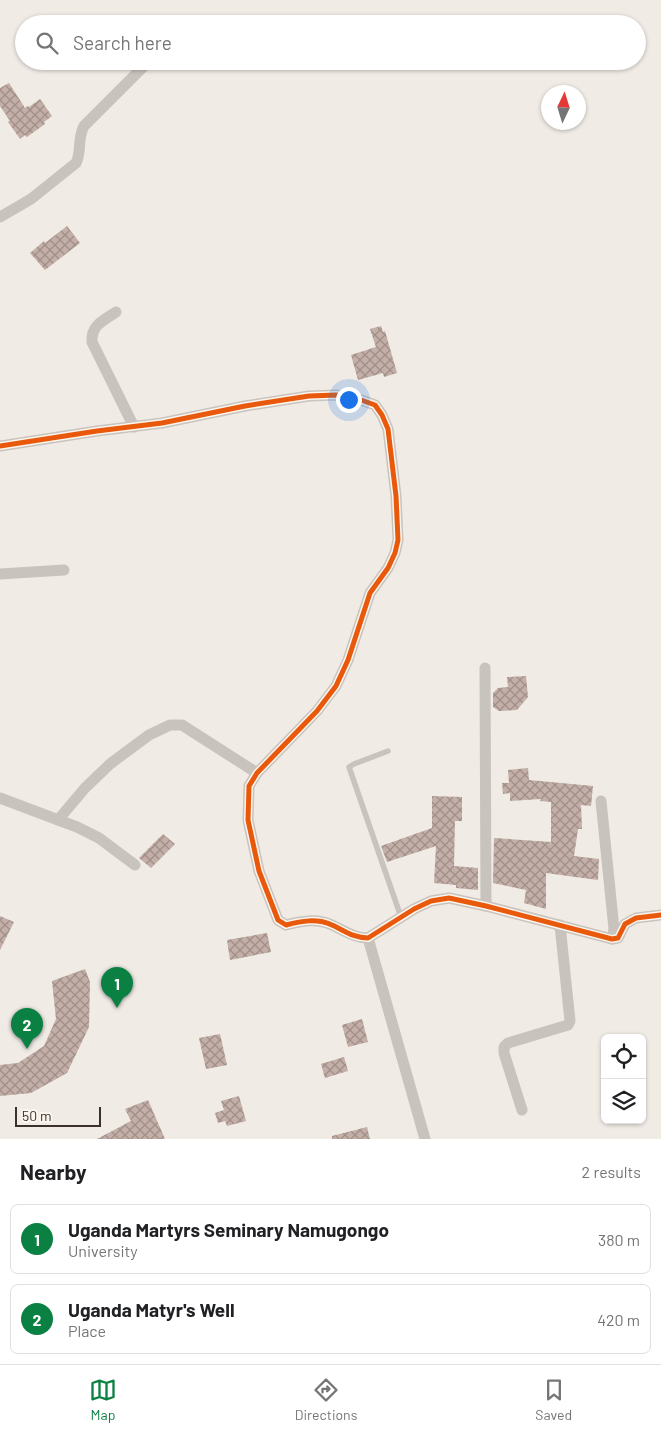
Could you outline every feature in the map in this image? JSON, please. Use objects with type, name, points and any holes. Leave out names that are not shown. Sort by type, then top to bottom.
[{"type":"street","points":[[0,217],[31,199],[76,163],[80,136],[84,126],[140,70]]},
{"type":"street","points":[[116,312],[95,327],[91,333],[92,342],[134,427]]},
{"type":"street","points":[[0,446],[162,423],[309,396],[336,395],[375,405],[388,429],[396,496],[398,540],[396,553],[370,593],[348,660],[336,686],[317,711],[257,773],[249,786],[248,820],[259,871],[278,920],[281,924],[286,925],[304,921],[321,922],[332,925],[346,933],[368,938],[414,909],[440,898],[449,898],[612,939],[618,938],[625,924],[636,918],[661,915]]},
{"type":"street","points":[[0,574],[64,570]]},
{"type":"street","points":[[486,668],[486,906]]},
{"type":"street","points":[[58,820],[85,788],[110,764],[149,735],[170,724],[182,725],[257,773]]},
{"type":"street","points":[[0,798],[99,838],[135,865]]},
{"type":"street","points":[[602,801],[614,929],[612,939]]},
{"type":"street","points":[[522,1110],[504,1053],[504,1047],[508,1043],[568,1025],[570,1021],[560,925]]},
{"type":"street","points":[[368,938],[425,1139]]},
{"type":"lane","points":[[388,751],[349,767],[401,917]]},
{"type":"building","points":[[9,83],[25,108],[40,99],[52,116],[44,122],[45,124],[27,137],[25,135],[20,139],[0,106],[0,88]]},
{"type":"building","points":[[67,226],[80,243],[45,270],[30,253]]},
{"type":"building","points":[[381,326],[383,332],[385,331],[397,373],[384,377],[383,373],[358,380],[351,355],[376,347],[370,329]]},
{"type":"building","points":[[526,676],[528,697],[517,710],[499,711],[493,707],[493,693],[498,688],[508,687],[507,677]]},
{"type":"building","points":[[528,768],[529,780],[593,786],[591,806],[581,805],[582,829],[578,829],[574,856],[599,859],[598,880],[546,873],[546,909],[524,903],[526,890],[493,883],[494,838],[551,842],[551,802],[540,801],[541,799],[510,801],[510,793],[503,794],[502,783],[509,783],[508,770]]},
{"type":"building","points":[[432,796],[462,797],[462,821],[455,821],[454,866],[478,868],[478,890],[434,883],[436,846],[387,862],[381,846],[432,828]]},
{"type":"building","points":[[163,834],[175,844],[151,868],[139,858]]},
{"type":"building","points":[[0,916],[14,922],[0,950]]},
{"type":"building","points":[[267,933],[271,952],[230,960],[227,940]]},
{"type":"building","points":[[85,969],[90,982],[89,1027],[67,1073],[31,1093],[0,1096],[0,1065],[18,1063],[44,1046],[56,1019],[52,981]]},
{"type":"building","points":[[362,1019],[368,1042],[348,1047],[342,1025]]},
{"type":"building","points":[[220,1034],[227,1065],[206,1069],[199,1038]]},
{"type":"building","points":[[344,1057],[348,1071],[325,1078],[321,1064]]},
{"type":"building","points":[[239,1096],[246,1121],[227,1126],[225,1121],[218,1123],[215,1113],[224,1110],[221,1101]]},
{"type":"building","points":[[148,1100],[165,1139],[97,1139],[131,1121],[125,1109]]},
{"type":"building","points":[[367,1127],[370,1139],[332,1139],[332,1136]]},
{"type":"cycle path","points":[[0,446],[162,423],[245,406],[309,396],[336,395],[375,405],[388,429],[396,496],[398,540],[395,553],[388,568],[370,593],[348,660],[336,686],[317,711],[257,773],[249,786],[248,820],[259,871],[278,920],[286,925],[303,921],[321,921],[354,935],[368,938],[414,909],[431,901],[449,898],[612,939],[618,938],[625,924],[636,918],[661,915]]},
{"type":"place","name":"Uganda Martyrs Seminary Namugongo","points":[[117,1008]]},
{"type":"place","name":"Uganda Matyr's Well","points":[[27,1049]]}]
